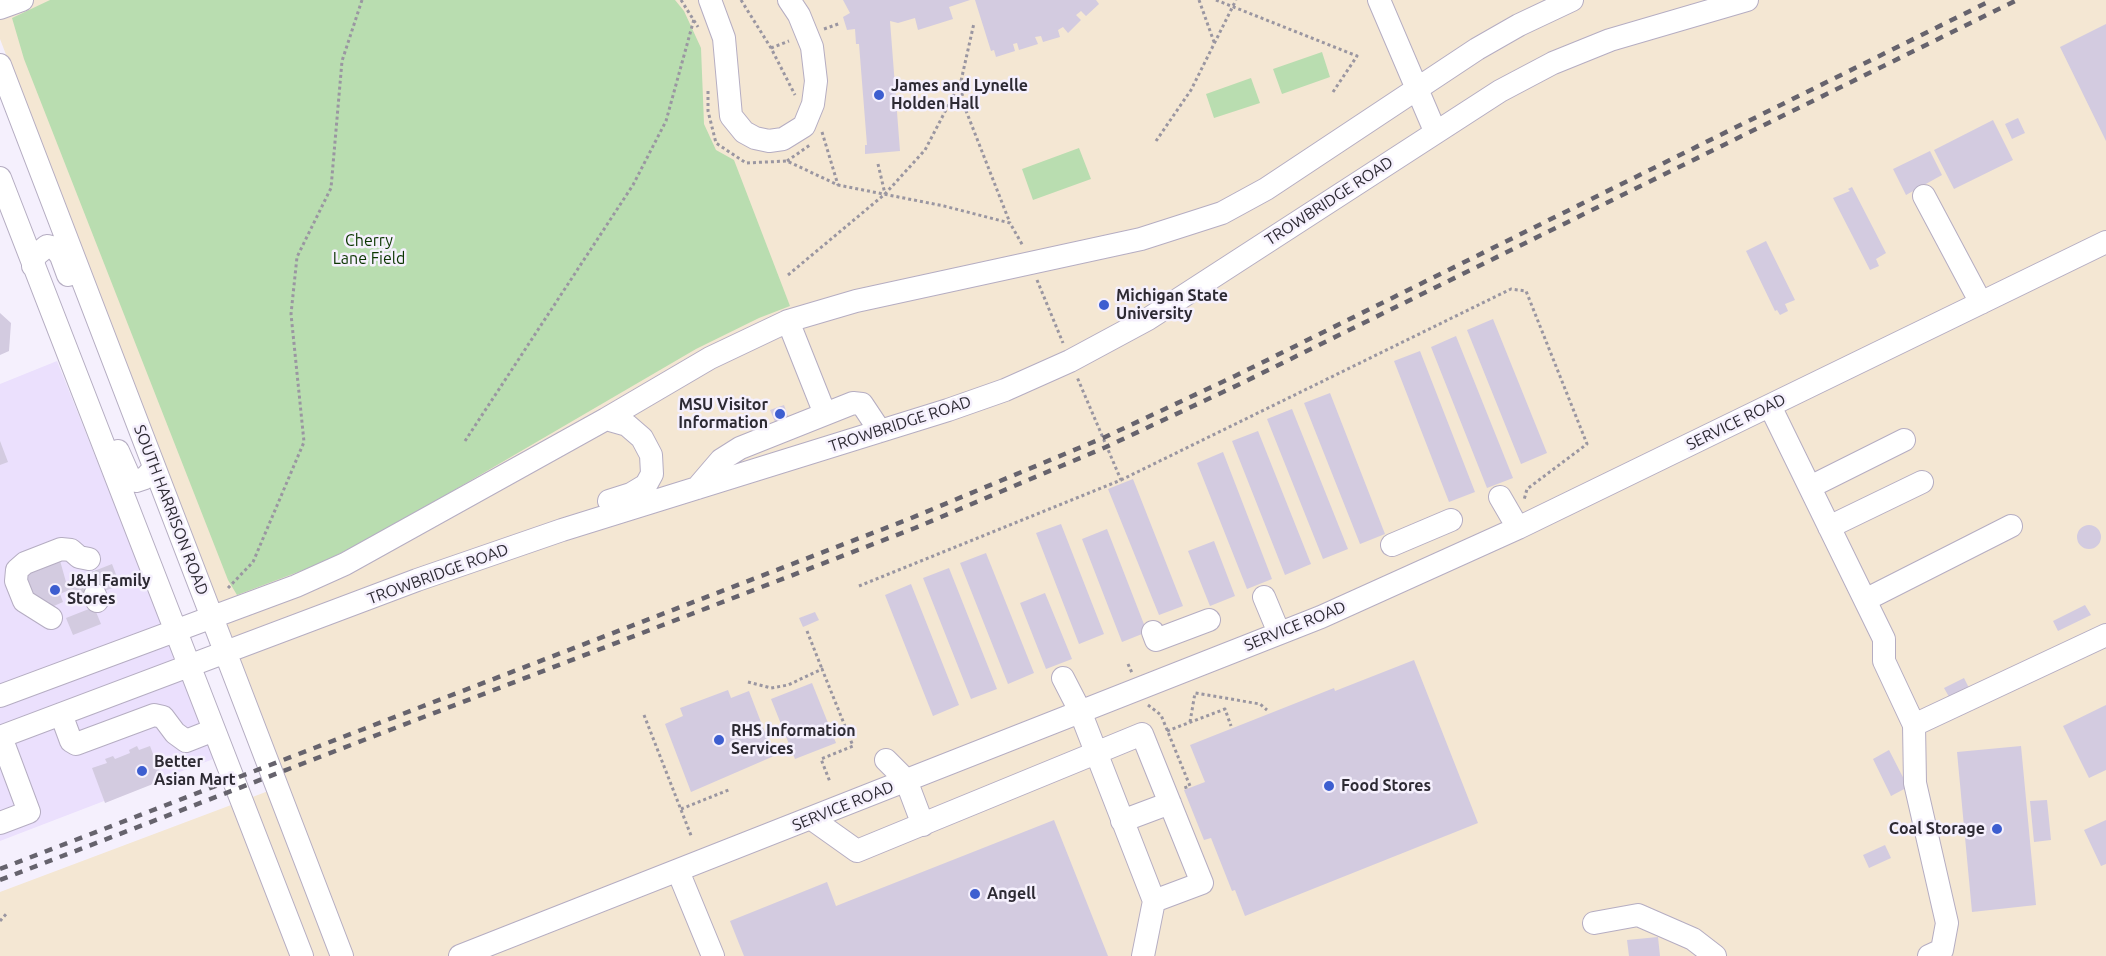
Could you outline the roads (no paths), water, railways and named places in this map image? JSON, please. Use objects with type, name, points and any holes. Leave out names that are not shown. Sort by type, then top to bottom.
[{"type":"street","points":[[0,8],[22,0]]},
{"type":"street","points":[[710,0],[724,38],[729,107],[736,125],[755,138],[776,140],[795,134],[809,119],[816,81],[808,34],[789,0]]},
{"type":"street","points":[[1379,0],[1435,131]]},
{"type":"street","points":[[31,725],[8,693],[296,586],[345,564],[606,419],[710,358],[788,321],[856,301],[1150,236],[1222,213],[1266,189],[1416,88],[1520,25],[1572,0]]},
{"type":"street","name":"TROWBRIDGE ROAD","points":[[2,754],[31,725],[417,580],[1005,390],[1070,361],[1148,319],[1500,91],[1610,40],[1746,0]]},
{"type":"street","name":"SOUTH HARRISON ROAD","points":[[0,65],[342,956]]},
{"type":"street","points":[[0,178],[302,956]]},
{"type":"street","points":[[1924,196],[1981,303]]},
{"type":"street","name":"SERVICE ROAD","points":[[460,956],[1279,633],[1518,528],[2106,242]]},
{"type":"street","points":[[33,266],[35,256],[47,246],[55,248],[61,256],[117,410],[151,459],[146,478],[136,480],[129,476],[99,403],[73,370]]},
{"type":"street","points":[[788,321],[825,414]]},
{"type":"street","points":[[697,488],[721,460],[740,448],[853,404],[862,404],[880,431]]},
{"type":"street","points":[[1770,406],[1884,639],[1884,661],[1914,725],[1915,783],[1947,923],[1942,950],[1929,956]]},
{"type":"street","points":[[417,580],[467,548],[631,494],[646,485],[652,474],[651,455],[642,438],[627,425],[606,419]]},
{"type":"street","points":[[1809,487],[1904,440]]},
{"type":"street","points":[[1829,527],[1922,482]]},
{"type":"street","points":[[1500,497],[1518,528]]},
{"type":"street","points":[[1392,545],[1451,520]]},
{"type":"street","points":[[1865,600],[2011,526]]},
{"type":"street","points":[[51,618],[24,600],[16,581],[17,570],[25,563],[61,549],[71,550],[79,557],[89,559]]},
{"type":"street","points":[[1264,597],[1279,633]]},
{"type":"street","points":[[1153,632],[1156,640],[1209,620]]},
{"type":"street","points":[[1914,725],[2106,635]]},
{"type":"street","points":[[1063,678],[1080,711],[1154,901],[1143,956]]},
{"type":"street","points":[[61,714],[71,741],[76,744],[154,715],[163,717],[175,733],[186,741],[214,730]]},
{"type":"street","points":[[812,819],[857,851],[1097,755],[1143,734],[1202,883],[1154,901]]},
{"type":"street","points":[[2,754],[29,812],[9,820]]},
{"type":"street","points":[[886,760],[906,780],[923,825]]},
{"type":"street","points":[[1122,821],[1170,803]]},
{"type":"street","points":[[678,871],[713,956]]},
{"type":"street","points":[[1594,923],[1638,915],[1694,939],[1715,956]]},
{"type":"tunnel","points":[[87,574],[95,595]]},
{"type":"railway","points":[[0,869],[909,519],[1103,438],[1235,376],[1992,0]]},
{"type":"railway","points":[[0,880],[915,528],[1106,447],[1240,384],[2017,0]]},
{"type":"place","name":"James and Lynelle Holden Hall","points":[[879,95]]},
{"type":"place","name":"Michigan State University","points":[[1104,305]]},
{"type":"place","name":"MSU Visitor Information","points":[[780,414]]},
{"type":"place","name":"J&H Family Stores","points":[[55,590]]},
{"type":"place","name":"RHS Information Services","points":[[719,740]]},
{"type":"place","name":"Better Asian Mart","points":[[142,771]]},
{"type":"place","name":"Food Stores","points":[[1329,786]]},
{"type":"place","name":"Coal Storage","points":[[1997,829]]},
{"type":"place","name":"Angell","points":[[975,894]]},
{"type":"park label","name":"Cherry Lane Field","points":[[369,250]]}]
